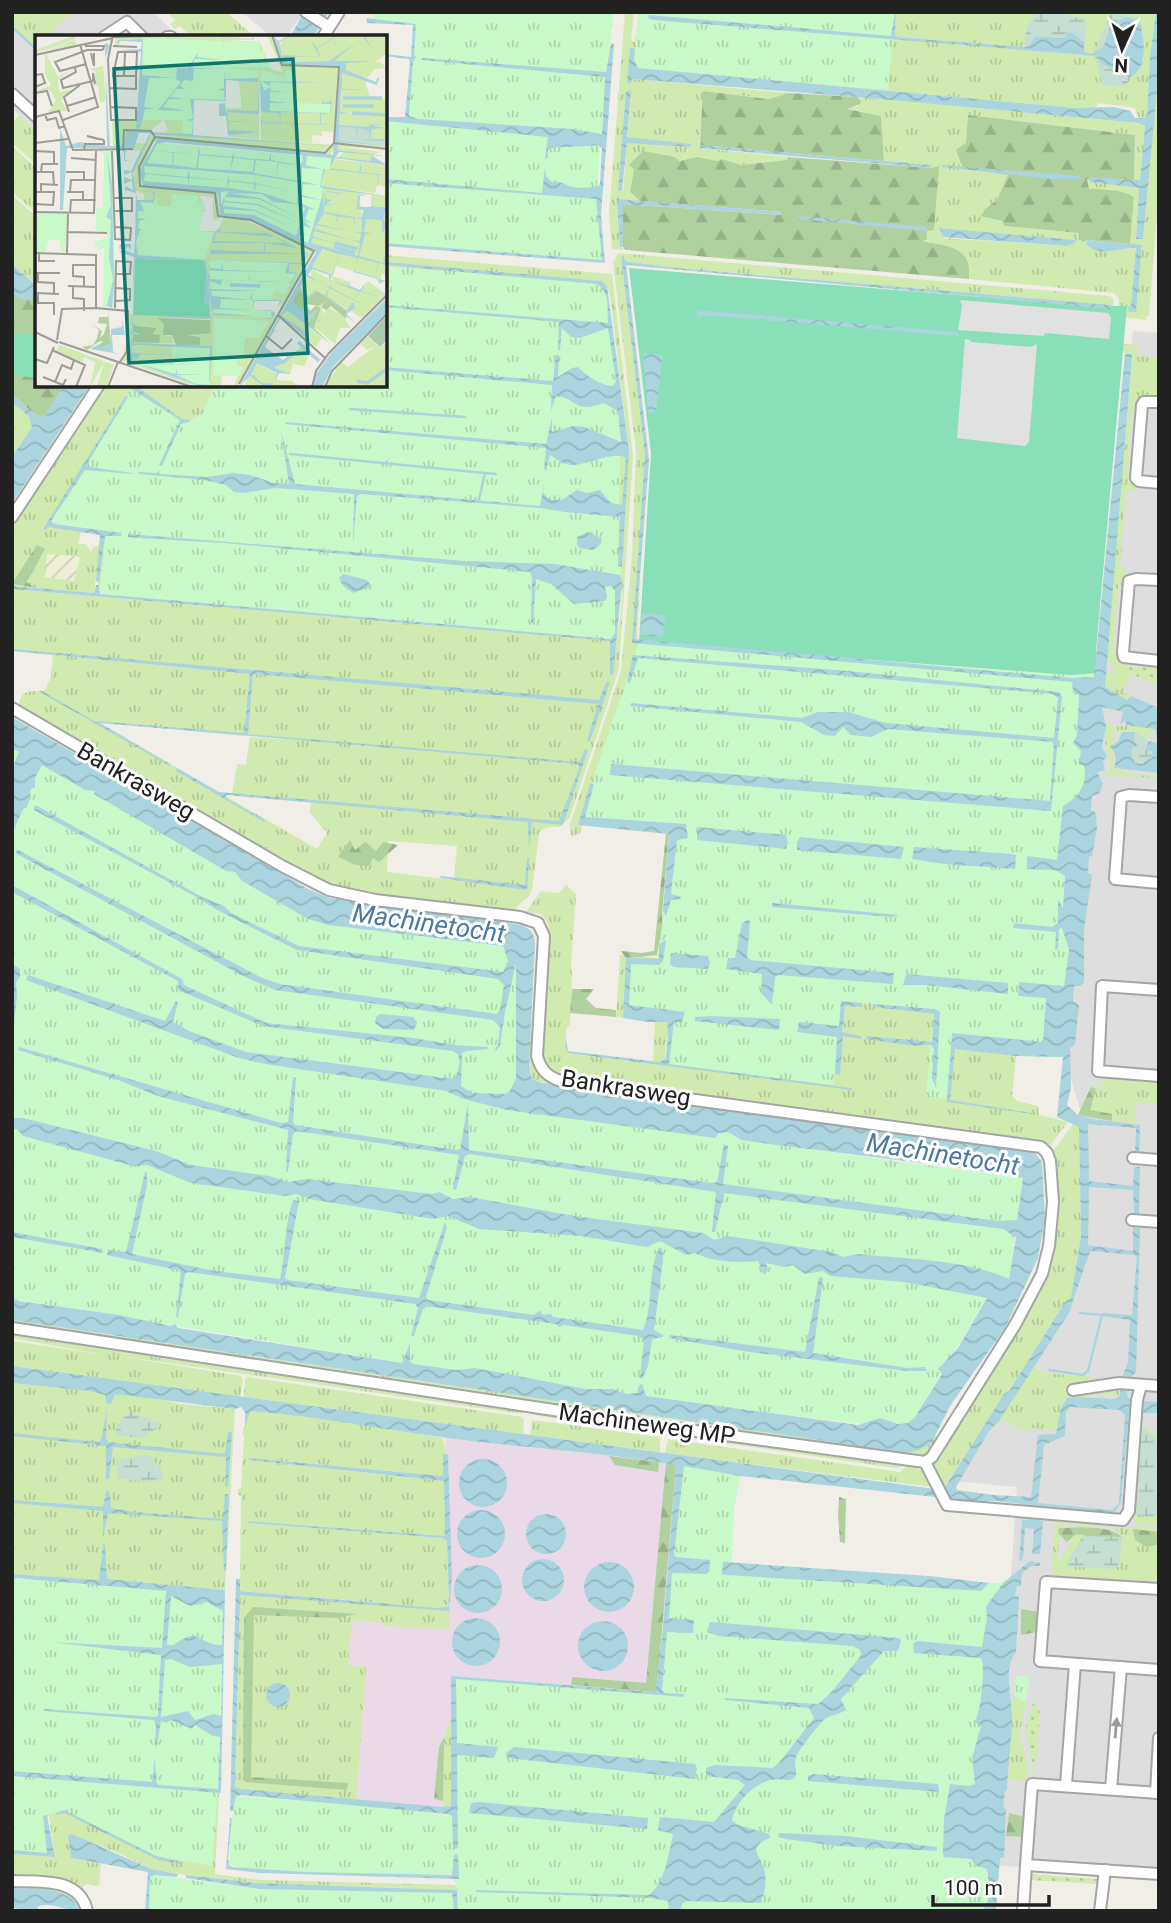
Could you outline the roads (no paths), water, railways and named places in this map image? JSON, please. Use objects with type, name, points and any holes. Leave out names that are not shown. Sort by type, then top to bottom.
[{"type":"street","points":[[306,12],[326,25]]},
{"type":"street","points":[[324,35],[326,25],[339,12]]},
{"type":"street","points":[[107,35],[127,22],[140,35]]},
{"type":"street","points":[[12,94],[35,115]]},
{"type":"street","points":[[12,517],[98,387]]},
{"type":"street","points":[[1159,402],[1144,402],[1142,405],[1136,478],[1139,481],[1159,483]]},
{"type":"street","points":[[1159,580],[1129,581],[1123,647],[1124,657],[1159,661]]},
{"type":"street","name":"Bankrasweg","points":[[12,708],[282,866],[329,890],[375,900],[516,916],[538,923],[544,936],[537,1056],[540,1068],[553,1078],[563,1082],[1041,1147],[1050,1161],[1053,1191],[1051,1234],[1042,1274],[1015,1325],[932,1457],[925,1462]]},
{"type":"street","points":[[1159,797],[1121,797],[1115,879],[1159,883]]},
{"type":"street","points":[[1159,990],[1102,986],[1098,1071],[1159,1076]]},
{"type":"street","points":[[1133,1158],[1159,1160]]},
{"type":"street","points":[[1132,1220],[1159,1222]]},
{"type":"street","name":"Machineweg MP","points":[[12,1328],[638,1423],[925,1462]]},
{"type":"street","points":[[925,1462],[944,1500],[953,1506],[1123,1520],[1129,1511],[1137,1406],[1130,1384]]},
{"type":"street","points":[[1073,1390],[1130,1384],[1159,1386]]},
{"type":"street","points":[[1159,1589],[1046,1582],[1040,1661],[1159,1670]]},
{"type":"street","points":[[1066,1785],[1074,1664]]},
{"type":"street","points":[[1111,1788],[1121,1667]]},
{"type":"street","points":[[1023,1911],[1032,1784],[1157,1793],[1159,1738]]},
{"type":"street","points":[[1026,1865],[1159,1874]]},
{"type":"street","points":[[1100,1911],[1105,1870]]},
{"type":"street","points":[[12,1881],[65,1886],[81,1896],[87,1911]]},
{"type":"water","points":[[304,12],[329,12],[314,35],[291,35]]},
{"type":"water","points":[[895,12],[897,37],[1024,47],[1029,46],[1035,36],[1064,38],[1067,32],[1073,33],[1084,42],[1084,52],[1092,54],[1104,46],[1111,23],[1128,17],[1141,25],[1144,55],[1140,68],[1129,77],[1101,64],[1097,56],[648,18],[649,15],[891,36]]},
{"type":"water","points":[[1156,12],[1159,12],[1159,70],[1143,239],[1136,239],[1139,188],[1090,182],[1089,177],[1140,180],[1145,126],[1139,123],[632,79],[631,83],[627,83],[630,48],[635,48],[634,60],[638,68],[1076,108],[1114,107],[1130,111],[1135,118],[1145,118]]},
{"type":"water","points":[[366,18],[416,24],[416,57],[413,62],[409,116],[419,119],[572,129],[602,134],[605,77],[422,58],[606,72],[611,43],[614,44],[601,215],[605,263],[387,246],[387,243],[602,260],[596,199],[387,183],[387,179],[542,193],[545,167],[546,176],[552,182],[576,188],[599,186],[602,148],[598,145],[548,149],[548,157],[545,160],[548,137],[387,121],[387,117],[405,117],[410,63],[409,59],[387,54],[411,57],[413,25],[367,23]]},
{"type":"water","points":[[626,91],[631,91],[627,137],[691,144],[691,147],[627,143],[622,191],[618,191]]},
{"type":"water","points":[[700,145],[932,165],[931,168],[699,148]]},
{"type":"water","points":[[942,165],[1081,176],[1080,179],[1051,179]]},
{"type":"water","points":[[617,199],[782,212],[782,215],[623,204],[623,247],[620,247]]},
{"type":"water","points":[[798,216],[927,227],[927,231],[798,219]]},
{"type":"water","points":[[938,228],[1076,240],[1067,246],[943,237]]},
{"type":"water","points":[[1088,240],[1142,245],[1136,312],[1129,312],[1128,307],[1131,305],[1136,248],[1097,250],[1086,244]]},
{"type":"water","points":[[624,256],[628,262],[677,268],[1111,305],[1111,309],[626,265],[649,460],[635,639],[1071,678],[1094,677],[1125,354],[1132,354],[1105,687],[1127,700],[1131,696],[1159,708],[1159,740],[1155,729],[1126,725],[1125,720],[1120,725],[1123,712],[1102,707],[1106,726],[1102,747],[1107,757],[1103,761],[1105,770],[1097,772],[1103,784],[1099,794],[1092,796],[1091,810],[1096,813],[1097,828],[1092,856],[1089,857],[1088,873],[1092,875],[1084,930],[1084,982],[1081,986],[1074,986],[1073,1001],[1079,1005],[1075,1045],[1070,1048],[1071,1088],[1067,1105],[1078,1115],[1140,1125],[1139,1154],[1135,1154],[1136,1128],[1088,1124],[1089,1181],[1133,1186],[1134,1167],[1140,1167],[1139,1214],[1134,1213],[1133,1190],[1089,1187],[1088,1245],[1133,1251],[1133,1227],[1140,1228],[1136,1372],[1128,1380],[1127,1396],[1131,1400],[1159,1402],[1159,1413],[1129,1413],[1121,1502],[1116,1511],[1111,1513],[740,1476],[684,1466],[674,1555],[710,1560],[709,1572],[706,1574],[672,1573],[669,1618],[694,1620],[693,1633],[667,1632],[662,1690],[664,1693],[684,1694],[684,1697],[456,1679],[457,1743],[498,1747],[494,1758],[457,1755],[456,1849],[453,1847],[452,1816],[447,1814],[241,1795],[236,1796],[233,1811],[230,1811],[236,1579],[240,1579],[240,1591],[436,1608],[448,1607],[449,1601],[447,1541],[442,1538],[248,1523],[445,1536],[444,1481],[249,1458],[443,1476],[443,1454],[448,1454],[452,1576],[449,1611],[240,1595],[235,1787],[443,1807],[451,1806],[451,1676],[655,1692],[663,1629],[676,1465],[250,1411],[245,1427],[245,1412],[241,1407],[235,1409],[115,1394],[111,1404],[106,1403],[105,1395],[89,1391],[12,1383],[12,1366],[943,1490],[1065,1302],[1071,1297],[1081,1236],[1079,1127],[1057,1117],[1063,1057],[1016,1056],[955,1049],[950,1100],[1032,1114],[947,1102],[952,1033],[1043,1042],[1046,998],[1018,996],[1019,982],[1064,986],[1069,950],[1062,928],[1059,929],[1058,949],[1055,950],[1056,932],[1013,928],[1014,923],[1052,927],[1058,923],[1058,899],[1063,908],[1065,876],[1055,870],[1027,869],[1027,856],[1057,860],[1063,806],[1078,794],[1085,779],[1084,766],[1079,763],[1081,751],[1073,743],[1077,735],[1079,695],[1073,692],[1072,682],[632,643],[645,455],[621,257]],"holes":[[[1090,1251],[1137,1257],[1132,1315],[1102,1313],[1102,1316],[1130,1320],[1128,1363],[1121,1380],[1120,1395],[1115,1399],[1067,1398],[1061,1408],[1056,1434],[1038,1435],[1031,1497],[957,1490],[956,1487],[989,1431],[999,1421],[1069,1313]],[[1070,1407],[1120,1410],[1125,1415],[1119,1503],[1112,1510],[1038,1503],[1044,1445],[1065,1436],[1066,1412]]]},
{"type":"water","points":[[387,262],[602,281],[607,286],[629,451],[622,567],[618,566],[620,517],[361,494],[357,496],[353,546],[354,494],[276,488],[243,493],[234,492],[226,485],[204,480],[139,474],[159,471],[160,474],[207,477],[233,473],[289,484],[281,431],[295,484],[540,506],[545,478],[543,493],[550,500],[562,500],[577,490],[587,493],[600,490],[611,503],[622,505],[626,458],[621,456],[571,465],[550,455],[546,471],[546,448],[285,424],[546,444],[552,417],[552,432],[573,426],[585,427],[621,442],[618,411],[604,403],[586,407],[556,396],[551,411],[552,385],[387,370],[387,367],[553,381],[556,355],[559,355],[558,377],[578,367],[594,380],[613,386],[616,381],[608,328],[580,338],[571,337],[562,328],[558,350],[559,322],[387,307],[608,323],[607,301],[604,291],[597,284],[387,265]]},
{"type":"water","points":[[12,264],[35,284],[35,299],[24,300],[13,293]]},
{"type":"water","points":[[698,310],[935,330],[959,333],[959,336],[702,315],[699,318]]},
{"type":"water","points":[[643,353],[663,355],[656,411],[648,414]]},
{"type":"water","points":[[63,387],[89,387],[12,503],[12,457],[32,427],[28,415],[12,403],[12,394],[33,413],[44,418]]},
{"type":"water","points":[[137,387],[190,422],[181,424],[162,466],[159,465],[180,420],[130,388]]},
{"type":"water","points":[[126,396],[128,397],[87,464],[89,467],[133,474],[85,470],[51,521],[54,524],[122,533],[121,536],[105,536],[99,582],[96,581],[100,535],[48,527],[43,529]]},
{"type":"water","points":[[588,532],[602,539],[601,544],[593,550],[577,545],[577,537]]},
{"type":"water","points":[[128,534],[465,561],[555,564],[620,575],[622,583],[613,675],[610,675],[610,641],[12,589],[12,586],[94,593],[98,585],[100,594],[611,639],[615,633],[615,590],[611,586],[605,587],[605,601],[574,604],[551,584],[536,579],[531,623],[530,572],[224,543],[128,537]]},
{"type":"water","points":[[343,574],[367,580],[371,586],[354,593],[341,583],[339,578]]},
{"type":"water","points":[[642,613],[665,615],[663,637],[640,635]]},
{"type":"water","points":[[12,649],[599,700],[607,681],[610,682],[590,741],[587,741],[598,704],[253,674],[248,734],[580,762],[585,749],[588,750],[564,822],[562,825],[532,822],[529,850],[528,822],[226,795],[226,798],[265,820],[264,822],[176,771],[177,768],[219,792],[559,821],[579,769],[578,764],[100,723],[170,766],[38,691],[94,721],[244,733],[250,674]]},
{"type":"water","points":[[633,655],[837,670],[1059,692],[1062,697],[1051,811],[610,775],[611,764],[1050,801],[1054,742],[888,729],[871,737],[851,735],[843,727],[835,736],[824,735],[801,722],[630,706],[631,703],[802,718],[818,712],[848,712],[886,723],[1054,738],[1058,698],[1053,694],[638,658],[630,683],[627,682]]},
{"type":"water","name":"Machinetocht","points":[[12,717],[308,889],[330,898],[521,925],[528,929],[533,934],[535,944],[529,1068],[532,1079],[542,1083],[1017,1148],[1035,1153],[1042,1162],[1045,1218],[1038,1258],[1005,1328],[950,1406],[931,1444],[904,1453],[12,1320],[12,1297],[19,1301],[119,1315],[171,1326],[175,1324],[178,1328],[402,1363],[410,1343],[410,1361],[413,1364],[456,1370],[475,1368],[586,1389],[613,1389],[626,1394],[637,1393],[639,1385],[642,1384],[646,1396],[858,1425],[880,1418],[898,1424],[908,1423],[915,1417],[942,1374],[938,1369],[958,1348],[987,1298],[904,1282],[830,1276],[823,1271],[805,1274],[793,1265],[784,1267],[766,1263],[768,1270],[764,1275],[758,1261],[726,1261],[695,1253],[686,1255],[660,1241],[647,1247],[581,1236],[479,1229],[448,1216],[433,1219],[309,1199],[296,1194],[285,1196],[191,1183],[147,1165],[133,1166],[23,1136],[17,1129],[12,1128],[12,1118],[23,1118],[156,1151],[191,1165],[269,1176],[288,1182],[307,1179],[432,1194],[439,1192],[453,1199],[470,1197],[574,1216],[703,1233],[714,1240],[729,1236],[831,1252],[844,1257],[857,1254],[954,1264],[992,1272],[1009,1279],[1016,1237],[1003,1229],[724,1193],[715,1232],[712,1232],[716,1192],[470,1154],[465,1156],[456,1190],[453,1189],[459,1155],[297,1131],[293,1134],[288,1172],[288,1130],[158,1096],[118,1080],[18,1050],[19,1047],[281,1123],[288,1122],[293,1077],[296,1078],[295,1125],[456,1150],[460,1149],[468,1104],[469,1150],[711,1183],[717,1182],[724,1144],[728,1146],[723,1184],[998,1221],[1017,1220],[1023,1178],[742,1140],[728,1132],[719,1133],[715,1138],[506,1110],[464,1099],[446,1091],[265,1064],[239,1058],[26,980],[28,975],[165,1021],[176,1001],[178,1002],[173,1022],[189,1031],[246,1052],[454,1079],[459,1066],[458,1054],[452,1051],[263,1026],[178,990],[178,981],[12,892],[12,885],[182,979],[184,985],[266,1023],[488,1047],[462,1053],[461,1086],[472,1093],[508,1094],[516,1079],[516,963],[500,1046],[496,1051],[500,1027],[493,1020],[275,990],[243,976],[15,853],[18,850],[262,978],[280,984],[497,1014],[500,1009],[504,985],[498,979],[297,950],[217,910],[34,810],[34,806],[204,898],[224,906],[231,913],[299,946],[503,972],[508,961],[503,946],[328,925],[308,919],[242,881],[235,872],[226,871],[94,794],[95,791],[85,790],[42,765],[35,778],[35,788],[32,788],[27,807],[23,809],[12,834],[12,769],[19,752],[12,748]]},
{"type":"water","points":[[1122,732],[1135,732],[1134,742],[1138,744],[1132,749],[1132,758],[1135,763],[1143,764],[1152,758],[1152,751],[1145,751],[1149,741],[1159,744],[1159,773],[1114,768],[1114,751],[1110,746],[1118,742]]},
{"type":"water","points":[[590,784],[594,784],[585,817],[686,824],[688,838],[677,840],[671,894],[681,897],[671,900],[666,916],[663,911],[669,834],[578,825]]},
{"type":"water","points":[[697,827],[786,835],[788,842],[786,849],[697,840]]},
{"type":"water","points":[[800,837],[904,847],[901,859],[797,850]]},
{"type":"water","points":[[914,847],[1016,855],[1015,869],[912,859]]},
{"type":"water","points":[[527,857],[527,890],[440,878],[525,885]]},
{"type":"water","points":[[772,903],[899,915],[892,917],[772,907]]},
{"type":"water","points":[[750,919],[747,957],[750,960],[894,973],[893,984],[778,975],[775,977],[772,1005],[761,993],[762,974],[726,969],[728,958],[735,958],[742,923]]},
{"type":"water","points":[[666,940],[663,961],[659,965],[631,964],[629,1005],[685,1012],[682,1022],[674,1022],[669,1064],[852,1090],[568,1053],[565,1048],[566,1039],[568,1051],[660,1062],[666,1058],[667,1022],[623,1018],[626,958],[657,959],[659,944]]},
{"type":"water","points":[[671,953],[708,956],[708,969],[674,967],[670,964]]},
{"type":"water","points":[[12,964],[20,969],[20,977],[16,982],[12,1042]]},
{"type":"water","points":[[906,974],[1008,983],[1008,994],[903,985]]},
{"type":"water","points":[[841,1001],[862,1003],[862,1007],[845,1006],[842,1032],[861,1036],[861,1039],[843,1036],[840,1075],[835,1074],[837,1037],[797,1032],[799,1022],[839,1026]]},
{"type":"water","points":[[873,1004],[935,1009],[940,1012],[936,1088],[932,1079],[934,1049],[931,1045],[914,1046],[866,1039],[867,1036],[932,1042],[934,1014],[873,1007]]},
{"type":"water","points":[[380,1014],[413,1017],[417,1022],[414,1030],[383,1029],[375,1023]]},
{"type":"water","points":[[695,1017],[780,1019],[779,1030],[695,1021]]},
{"type":"water","points":[[145,1172],[147,1185],[132,1254],[215,1271],[280,1279],[293,1200],[299,1201],[285,1278],[288,1280],[419,1298],[445,1222],[447,1227],[426,1297],[428,1300],[534,1315],[540,1310],[543,1315],[551,1314],[553,1317],[643,1330],[655,1257],[659,1248],[662,1248],[663,1260],[654,1330],[663,1337],[652,1339],[648,1366],[642,1379],[644,1339],[638,1336],[564,1325],[559,1327],[556,1324],[427,1306],[423,1309],[414,1336],[411,1336],[418,1308],[415,1304],[188,1272],[185,1274],[176,1317],[181,1271],[107,1255],[108,1250],[126,1252]]},
{"type":"water","points":[[12,1232],[102,1249],[103,1253],[12,1237]]},
{"type":"water","points":[[819,1277],[823,1278],[813,1353],[907,1368],[925,1367],[927,1371],[907,1371],[749,1352],[669,1338],[670,1335],[805,1352]]},
{"type":"water","points":[[107,1410],[108,1442],[225,1454],[228,1432],[232,1432],[228,1487],[225,1486],[226,1457],[113,1447],[109,1479],[106,1479],[106,1446],[12,1436],[12,1433],[98,1442],[101,1440]]},
{"type":"water","points":[[483,1459],[500,1466],[507,1483],[500,1500],[483,1507],[466,1500],[459,1483],[466,1466]]},
{"type":"water","points":[[106,1491],[109,1491],[111,1508],[223,1519],[225,1494],[229,1494],[226,1571],[222,1521],[108,1513],[103,1539],[103,1511],[12,1503],[12,1500],[103,1507]]},
{"type":"water","points":[[481,1510],[498,1517],[505,1534],[498,1551],[481,1558],[464,1551],[457,1534],[464,1517]]},
{"type":"water","points":[[546,1514],[554,1515],[560,1520],[565,1526],[565,1542],[560,1548],[554,1553],[546,1554],[538,1553],[532,1548],[527,1542],[526,1534],[527,1526],[532,1520],[538,1515]]},
{"type":"water","points":[[1037,1519],[1043,1522],[1040,1554],[1032,1554],[1034,1529],[1025,1528],[1023,1558],[1019,1562],[1022,1520]]},
{"type":"water","points":[[105,1544],[107,1579],[225,1590],[221,1793],[12,1776],[12,1771],[152,1782],[155,1757],[156,1782],[159,1785],[218,1789],[220,1737],[213,1736],[195,1725],[192,1729],[171,1720],[166,1723],[161,1721],[155,1748],[154,1720],[44,1711],[158,1715],[161,1655],[50,1642],[162,1648],[166,1591],[16,1578],[12,1583],[12,1574],[99,1580]],"holes":[[[171,1596],[190,1606],[207,1602],[223,1611],[222,1645],[194,1636],[182,1639],[174,1645],[167,1645]],[[171,1659],[190,1667],[222,1664],[221,1716],[213,1714],[195,1720],[188,1711],[161,1717],[165,1660]]]},
{"type":"water","points":[[543,1559],[558,1565],[564,1580],[558,1595],[543,1601],[528,1595],[522,1580],[528,1565]]},
{"type":"water","points":[[1030,1561],[1040,1563],[1040,1566],[1031,1566],[1022,1573],[1021,1586],[1017,1586],[1015,1596],[1019,1596],[1016,1652],[1009,1676],[1012,1722],[1007,1790],[1003,1807],[1006,1809],[1004,1858],[1000,1858],[996,1911],[982,1911],[989,1897],[987,1869],[975,1865],[971,1859],[944,1857],[943,1854],[944,1819],[950,1784],[975,1784],[972,1758],[981,1726],[975,1722],[982,1690],[981,1658],[914,1653],[913,1644],[917,1641],[982,1647],[986,1607],[1003,1583]]},
{"type":"water","points":[[609,1562],[627,1569],[634,1587],[627,1605],[609,1612],[591,1605],[584,1587],[591,1569]]},
{"type":"water","points":[[723,1562],[929,1576],[989,1583],[981,1591],[727,1575],[722,1574]]},
{"type":"water","points":[[478,1565],[495,1572],[502,1589],[495,1606],[478,1613],[461,1606],[454,1589],[461,1572]]},
{"type":"water","points":[[476,1618],[493,1625],[500,1642],[493,1659],[476,1666],[459,1659],[452,1642],[459,1625]]},
{"type":"water","points":[[603,1621],[621,1628],[628,1646],[621,1664],[603,1671],[585,1664],[578,1646],[585,1628]]},
{"type":"water","points":[[710,1622],[899,1638],[901,1641],[898,1651],[884,1651],[841,1699],[846,1710],[826,1718],[810,1736],[796,1757],[794,1778],[763,1783],[749,1792],[738,1805],[732,1820],[736,1824],[769,1834],[770,1838],[756,1848],[765,1878],[765,1890],[760,1903],[686,1901],[680,1911],[669,1911],[668,1901],[651,1898],[476,1892],[649,1895],[663,1875],[673,1834],[658,1830],[660,1817],[714,1822],[745,1785],[738,1780],[706,1776],[706,1768],[715,1765],[772,1768],[814,1718],[809,1708],[725,1698],[818,1704],[861,1655],[860,1650],[853,1646],[719,1636],[707,1632]]},
{"type":"water","points":[[278,1683],[286,1687],[290,1695],[286,1703],[278,1707],[270,1703],[266,1695],[270,1687]]},
{"type":"water","points":[[514,1747],[695,1764],[697,1768],[695,1779],[508,1758],[506,1753]]},
{"type":"water","points":[[813,1774],[938,1784],[939,1792],[808,1781],[808,1776]]},
{"type":"water","points":[[471,1803],[648,1818],[647,1829],[469,1813]]},
{"type":"water","points":[[64,1810],[156,1856],[180,1864],[158,1860],[65,1813],[56,1815]]},
{"type":"water","points":[[47,1815],[55,1857],[12,1854],[12,1850],[47,1853],[43,1816]]},
{"type":"water","points":[[230,1818],[228,1859],[232,1867],[305,1872],[452,1875],[456,1854],[459,1879],[260,1873],[226,1869]]},
{"type":"water","points":[[779,1833],[846,1836],[937,1847],[937,1851],[837,1846],[786,1839],[778,1837]]},
{"type":"water","points":[[72,1834],[151,1869],[178,1874],[177,1877],[150,1877],[149,1911],[145,1911],[148,1872],[71,1858],[68,1836]]},
{"type":"water","points":[[186,1875],[256,1883],[457,1890],[458,1911],[454,1911],[452,1893],[260,1889],[186,1878]]},
{"type":"water","points":[[12,1888],[60,1893],[75,1903],[80,1911],[50,1905],[39,1906],[36,1911],[12,1908]]},
{"type":"waterway","points":[[12,27],[35,48]]},
{"type":"waterway","points":[[350,409],[465,417]]},
{"type":"waterway","points":[[290,454],[485,473]]},
{"type":"waterway","points":[[479,499],[485,473],[496,474]]},
{"type":"waterway","points":[[1049,1370],[1083,1375],[1088,1371],[1102,1315],[1080,1313]]}]
